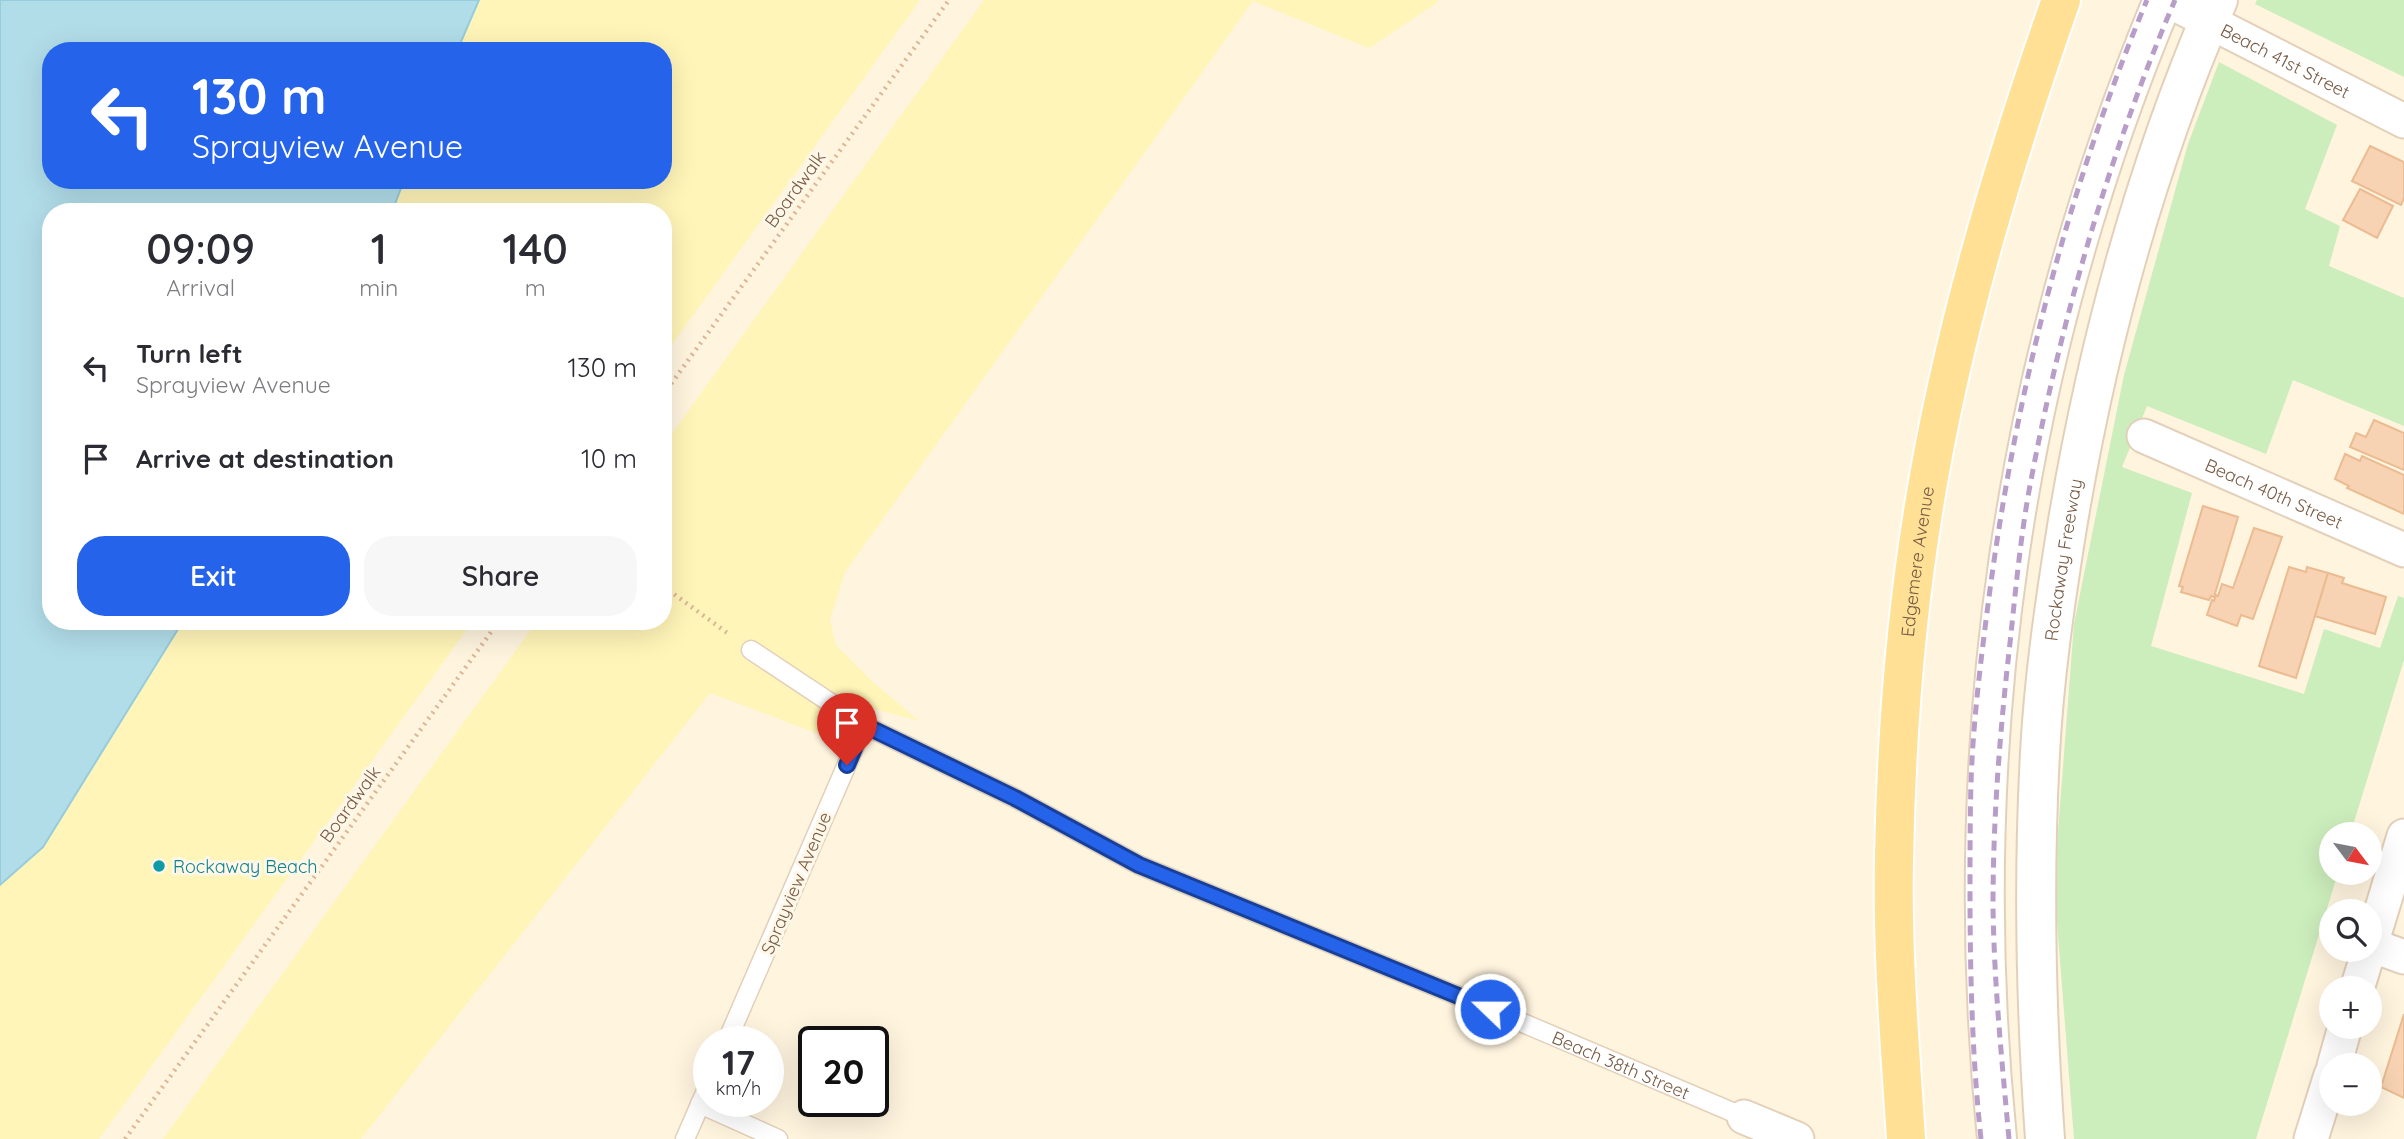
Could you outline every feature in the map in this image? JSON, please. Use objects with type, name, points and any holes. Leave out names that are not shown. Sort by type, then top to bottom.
[{"type":"main road","name":"Edgemere Avenue","points":[[1906,1139],[1896,1003],[1894,858],[1900,716],[1924,506],[1951,372],[1982,248],[2020,120],[2061,0]]},
{"type":"street","name":"Beach 41st Street","points":[[2165,0],[2214,11],[2404,121]]},
{"type":"street","points":[[1997,1139],[1988,1029],[1984,855],[1988,747],[2006,578],[2030,429],[2064,286],[2105,152],[2165,0]]},
{"type":"street","name":"Rockaway Freeway","points":[[2045,1139],[2038,1022],[2036,881],[2040,752],[2054,610],[2076,472],[2108,327],[2157,160],[2214,11]]},
{"type":"street","name":"Beach 40th Street","points":[[2144,436],[2404,550]]},
{"type":"street","points":[[2382,908],[2404,836]]},
{"type":"street","points":[[2382,951],[2404,957]]},
{"type":"street","points":[[2311,1139],[2319,1113]]},
{"type":"street","name":"Beach 38th Street","points":[[1744,1117],[1797,1139]]},
{"type":"lane","name":"Beach 38th Street","points":[[751,650],[864,725],[1015,798],[1139,865],[1744,1117]]},
{"type":"lane","name":"Sprayview Avenue","points":[[734,1026],[864,725]]},
{"type":"lane","points":[[685,1139],[694,1117]]},
{"type":"lane","points":[[729,1117],[778,1139]]},
{"type":"path","name":"Boardwalk","points":[[672,383],[949,0]]},
{"type":"path","points":[[672,593],[751,650]]},
{"type":"path","name":"Boardwalk","points":[[125,1139],[493,630]]},
{"type":"green space","points":[[2257,0],[2404,0],[2404,77],[2255,4]]},
{"type":"green space","points":[[2219,62],[2337,125],[2305,209],[2340,226],[2329,266],[2404,298],[2404,426],[2293,380],[2266,454],[2147,406],[2122,467],[2192,493],[2151,646],[2304,694],[2324,629],[2380,648],[2398,596],[2404,598],[2404,660],[2354,822],[2319,822],[2319,886],[2334,886],[2330,899],[2319,899],[2319,935],[2256,1139],[2074,1139],[2054,884],[2074,624],[2124,375],[2188,144]]},
{"type":"sand","points":[[479,0],[920,0],[672,344],[672,203],[395,203],[401,189],[672,189],[672,42],[461,42]]},
{"type":"sand","points":[[984,0],[1437,0],[1438,2],[1369,48],[1253,1],[845,572],[830,619],[836,645],[873,682],[919,721],[860,705],[832,739],[710,693],[361,1139],[163,1139],[531,630],[672,630],[672,433]]},
{"type":"sand","name":"Rockaway Beach","points":[[177,630],[467,630],[99,1139],[0,1139],[0,885],[43,847]]},
{"type":"water","points":[[0,0],[479,0],[461,42],[42,42],[42,189],[401,189],[395,203],[42,203],[42,630],[177,630],[43,847],[0,885]]},
{"type":"building","points":[[2370,146],[2404,162],[2404,198],[2401,205],[2352,181]]},
{"type":"building","points":[[2360,189],[2393,206],[2377,238],[2343,220]]},
{"type":"building","points":[[2374,420],[2404,433],[2404,470],[2350,447],[2356,433],[2366,437]]},
{"type":"building","points":[[2345,454],[2360,461],[2362,456],[2404,475],[2404,514],[2347,488],[2349,486],[2335,479]]},
{"type":"building","points":[[2203,506],[2238,517],[2214,597],[2211,596],[2209,600],[2181,592],[2183,587],[2179,586]]},
{"type":"building","points":[[2254,528],[2282,537],[2253,619],[2241,615],[2237,626],[2207,615],[2222,584],[2233,588]]},
{"type":"building","points":[[2289,567],[2306,572],[2307,567],[2328,573],[2296,678],[2259,666]]},
{"type":"building","points":[[2328,573],[2344,578],[2342,583],[2386,597],[2375,634],[2315,616]]},
{"type":"building","points":[[2404,1014],[2404,1098],[2382,1087]]},
{"type":"railway","points":[[1981,1139],[1971,982],[1970,809],[1975,713],[2000,520],[2048,293],[2092,145],[2147,0]]},
{"type":"railway","points":[[2009,1139],[1997,993],[1993,873],[2000,741],[2025,517],[2044,414],[2091,234],[2109,174],[2151,57],[2175,0]]},
{"type":"place","name":"Rockaway Beach","points":[[159,866]]},
{"type":"route","points":[[847,765],[864,725],[1015,798],[1139,865],[1490,1009]]}]
